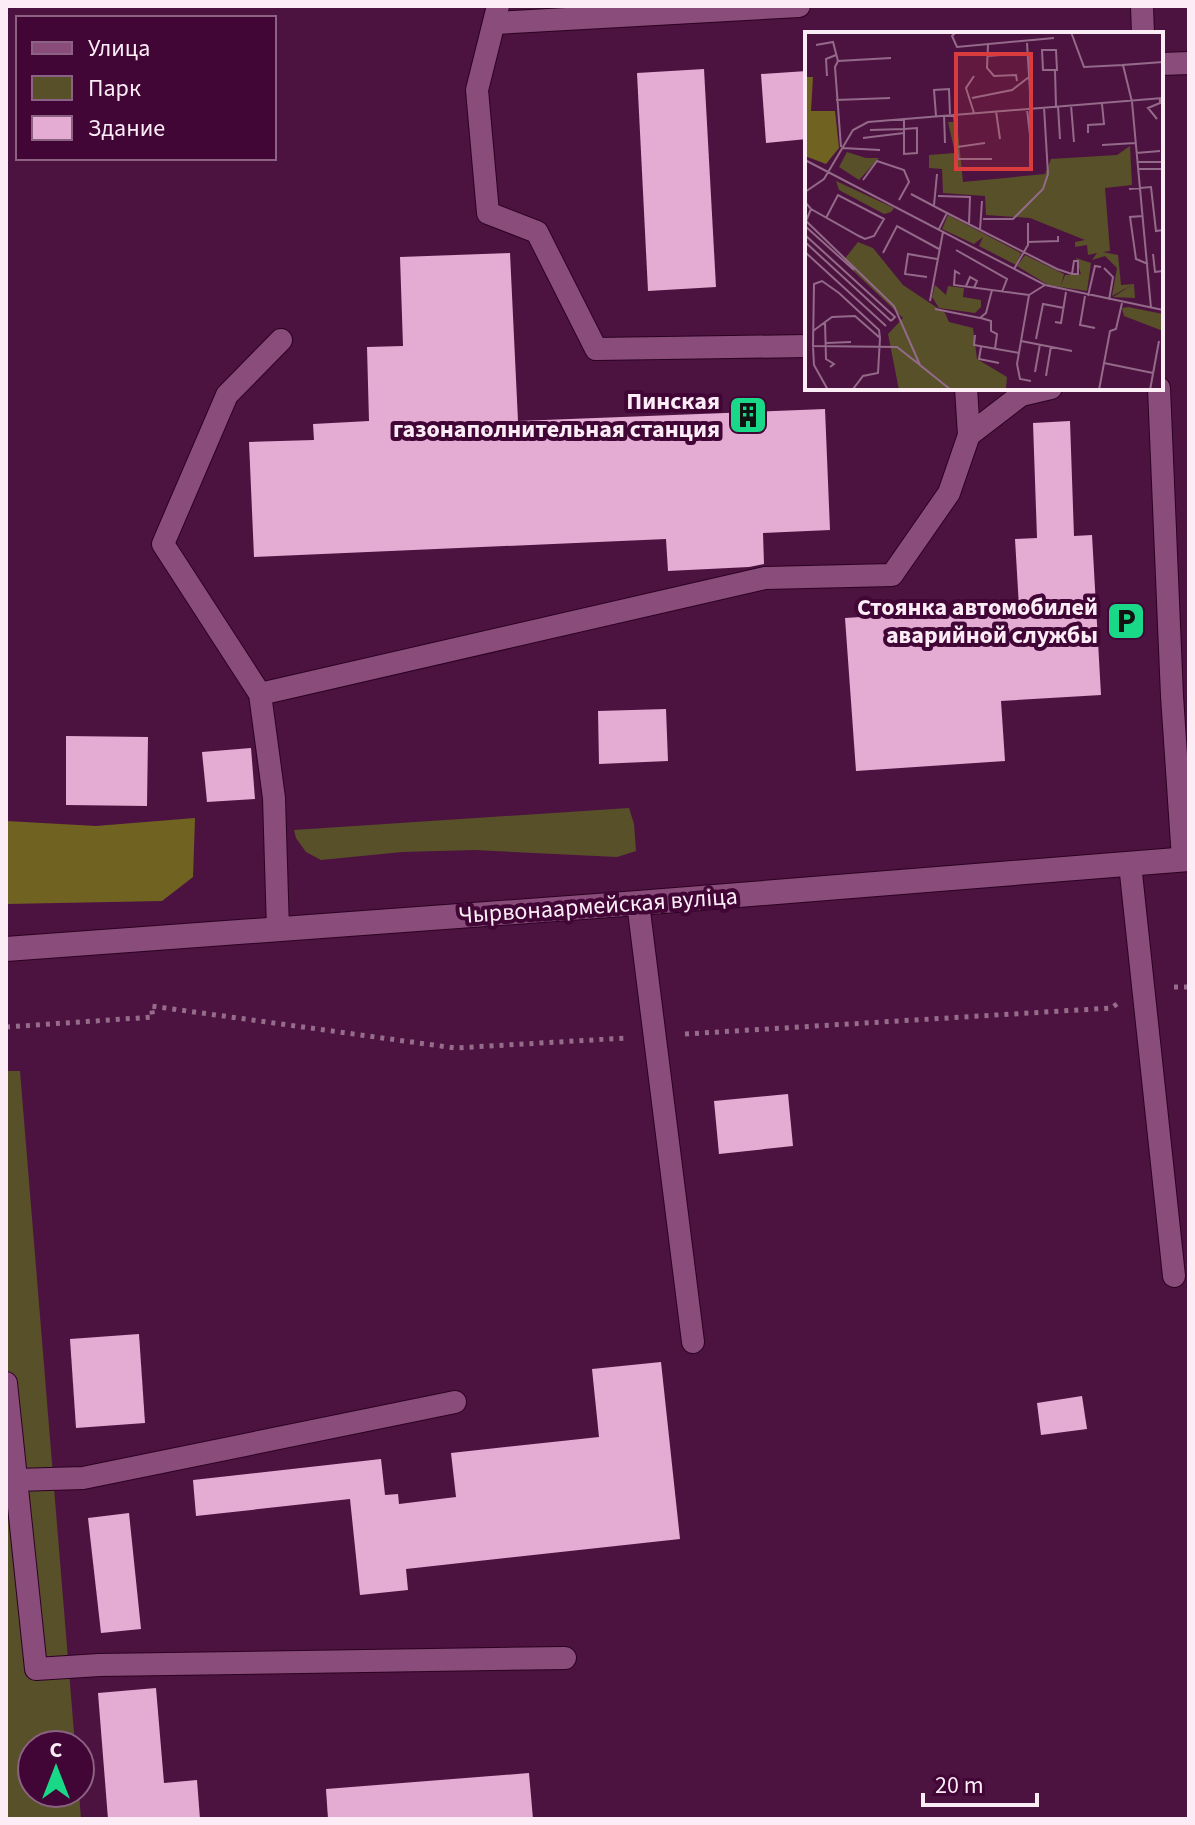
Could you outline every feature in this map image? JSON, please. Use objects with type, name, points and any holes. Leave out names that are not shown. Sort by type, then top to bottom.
[{"type":"street","name":"Чырвонаармейская вуліца","points":[[6,949],[1186,859]]},
{"type":"lane","points":[[799,6],[496,14],[477,90],[488,213],[537,232],[596,349],[805,346]]},
{"type":"lane","points":[[1142,6],[1143,32]]},
{"type":"lane","points":[[1163,64],[1189,63]]},
{"type":"lane","points":[[278,930],[274,798],[260,694],[163,544],[227,395],[281,340]]},
{"type":"lane","points":[[260,694],[765,578],[892,575],[949,493],[969,435],[966,390]]},
{"type":"lane","points":[[969,435],[1021,395],[1042,390]]},
{"type":"lane","points":[[1159,390],[1171,680],[1186,859]]},
{"type":"lane","points":[[1130,864],[1174,1276]]},
{"type":"lane","points":[[638,903],[693,1342]]},
{"type":"lane","points":[[6,1383],[36,1669],[99,1665],[565,1658]]},
{"type":"lane","points":[[16,1480],[83,1478],[455,1402]]},
{"type":"path","points":[[6,1027],[153,1017],[151,1006]]},
{"type":"green space","points":[[629,808],[636,851],[617,857],[475,850],[402,852],[321,860],[306,852],[294,830]]},
{"type":"green space","points":[[6,1071],[20,1071],[74,1729],[16,1729],[16,1809],[80,1809],[81,1819],[6,1819]]},
{"type":"shaded area","points":[[195,818],[193,877],[162,901],[6,904],[6,821],[96,826]]},
{"type":"building","points":[[704,69],[716,287],[648,291],[637,73]]},
{"type":"building","points":[[805,71],[805,139],[766,143],[761,74]]},
{"type":"building","name":"Пинская газонаполнительная станция","points":[[510,253],[518,421],[825,409],[830,530],[763,533],[764,564],[668,571],[666,539],[254,557],[249,442],[314,440],[313,424],[369,421],[367,347],[403,346],[400,257]]},
{"type":"building","points":[[1070,421],[1074,536],[1092,535],[1101,695],[1001,701],[1005,761],[856,771],[845,618],[1019,607],[1015,539],[1037,538],[1033,423]]},
{"type":"building","points":[[666,709],[668,761],[599,764],[598,711]]},
{"type":"building","points":[[66,736],[148,737],[147,806],[66,805]]},
{"type":"building","points":[[251,748],[255,799],[207,802],[202,752]]},
{"type":"building","points":[[788,1094],[793,1146],[719,1154],[714,1101]]},
{"type":"building","points":[[139,1334],[145,1423],[76,1428],[70,1339]]},
{"type":"building","points":[[661,1362],[680,1539],[406,1569],[408,1590],[360,1595],[350,1499],[196,1516],[193,1480],[381,1459],[385,1495],[398,1494],[399,1504],[456,1497],[451,1453],[599,1437],[592,1369]]},
{"type":"building","points":[[1082,1396],[1087,1429],[1041,1435],[1037,1403]]},
{"type":"building","points":[[129,1513],[141,1629],[101,1633],[88,1518]]},
{"type":"building","points":[[156,1688],[164,1783],[197,1780],[200,1819],[108,1819],[98,1693]]},
{"type":"building","points":[[529,1773],[533,1819],[328,1819],[326,1789]]},
{"type":"place","name":"Пинская газонаполнительная станция","points":[[748,415]]},
{"type":"place","name":"Стоянка автомобилей аварийной службы","points":[[1126,621]]}]
